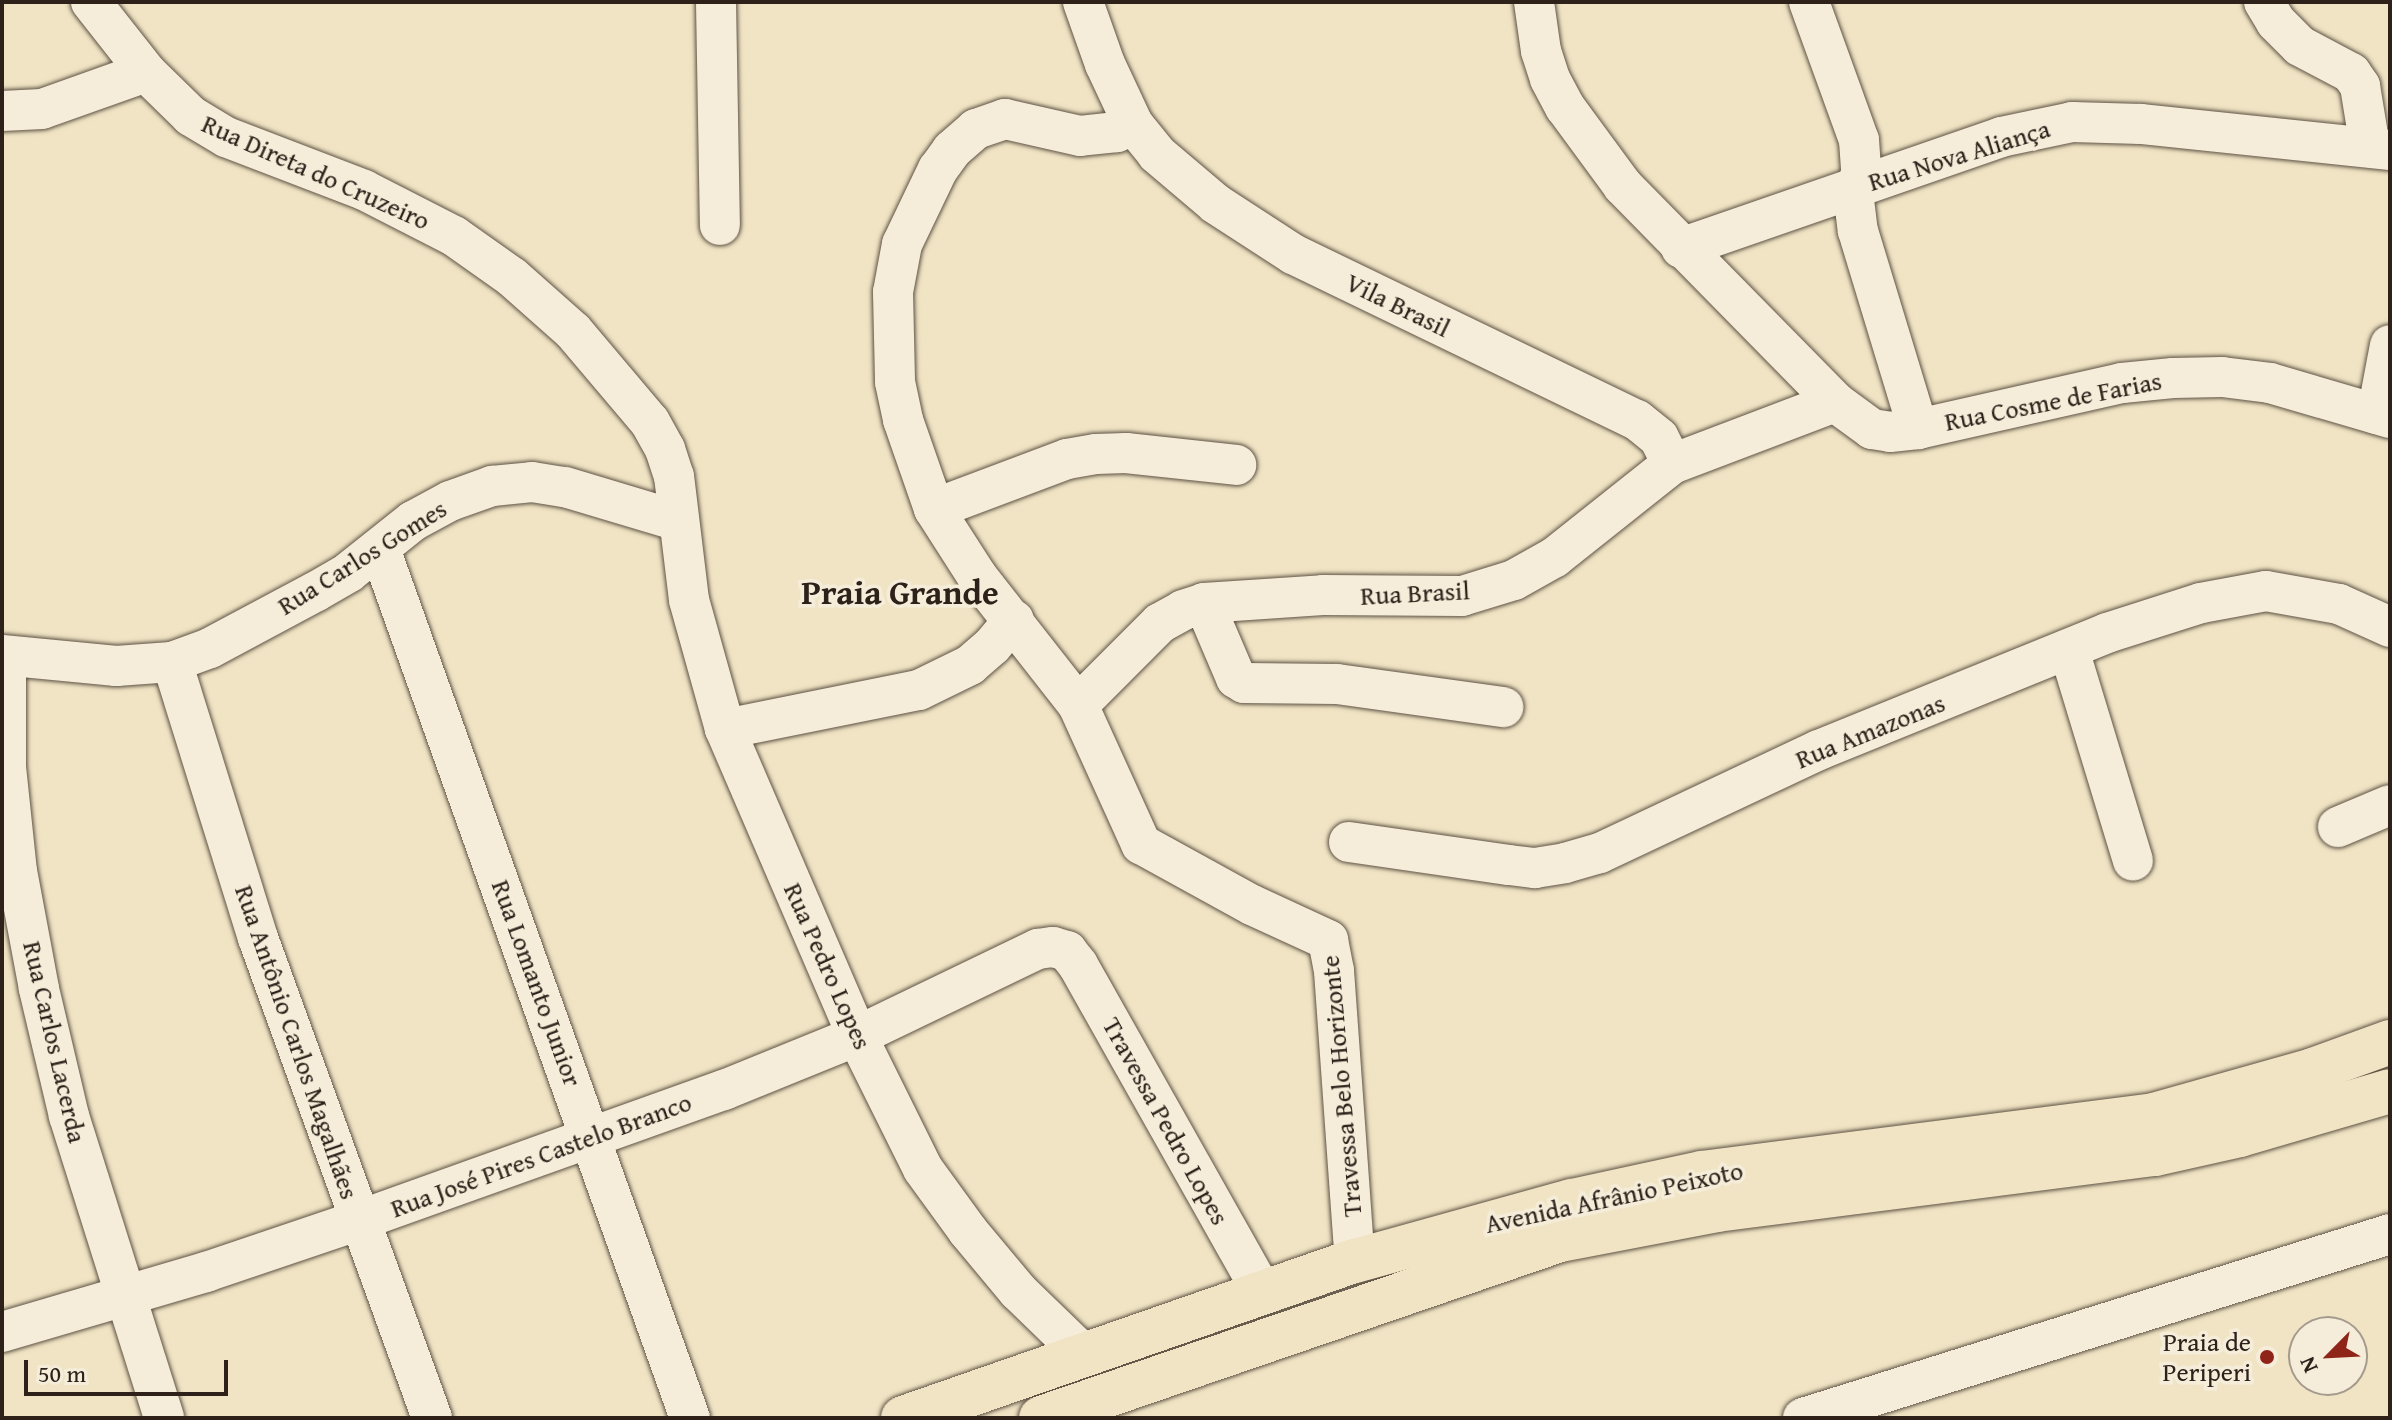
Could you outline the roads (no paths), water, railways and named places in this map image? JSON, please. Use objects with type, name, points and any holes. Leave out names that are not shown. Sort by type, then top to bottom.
[{"type":"main road","name":"Avenida Afrânio Peixoto","points":[[903,1418],[1355,1261],[1572,1201],[1702,1173],[2154,1115],[2313,1070],[2390,1042]]},
{"type":"main road","name":"Avenida Afrânio Peixoto","points":[[1041,1418],[1109,1407],[1560,1240],[1717,1210],[2155,1154],[2240,1135],[2390,1091]]},
{"type":"street","name":"Rua Direta do Cruzeiro","points":[[91,2],[146,72],[191,116],[226,137],[364,190],[454,236],[512,277],[573,331],[650,422],[665,449],[674,476],[678,521]]},
{"type":"street","points":[[716,2],[720,225]]},
{"type":"street","name":"Vila Brasil","points":[[1083,2],[1105,64],[1133,124],[1157,154],[1186,180],[1293,254],[1637,420],[1659,438],[1672,464]]},
{"type":"street","points":[[1534,2],[1541,51],[1565,107],[1623,186],[1835,402],[1859,421],[1900,430],[1858,231],[1854,200],[1862,156],[1859,140],[1809,2]]},
{"type":"street","points":[[2264,2],[2276,22],[2300,46],[2351,73],[2366,103],[2380,148]]},
{"type":"street","points":[[2,111],[42,109],[146,72]]},
{"type":"street","name":"Travessa Belo Horizonte","points":[[1133,124],[1117,132],[1080,136],[1022,120],[1005,119],[988,123],[952,150],[919,206],[902,244],[893,292],[891,337],[903,420],[934,509],[977,576],[1078,705],[1141,844],[1252,905],[1328,940],[1334,971],[1355,1261]]},
{"type":"street","name":"Rua Nova Aliança","points":[[1681,248],[2001,137],[2072,122],[2141,124],[2380,148]]},
{"type":"street","points":[[2384,416],[2390,345]]},
{"type":"street","name":"Rua Cosme de Farias","points":[[1900,430],[2122,383],[2173,378],[2222,377],[2270,383],[2384,416]]},
{"type":"street","name":"Rua Brasil","points":[[1078,705],[1160,623],[1204,603],[1323,595],[1462,596],[1514,580],[1555,557],[1672,464],[1835,402]]},
{"type":"street","points":[[934,509],[1067,459],[1096,454],[1126,453],[1236,465]]},
{"type":"street","name":"Rua Carlos Gomes","points":[[4,655],[116,666],[172,662],[210,648],[302,599],[349,572],[413,521],[450,501],[492,486],[532,482],[565,487],[678,521]]},
{"type":"street","name":"Rua Pedro Lopes","points":[[678,521],[689,600],[725,729],[857,1036],[923,1169],[968,1231],[1018,1291],[1085,1356]]},
{"type":"street","name":"Rua Lomanto Junior","points":[[380,549],[592,1136],[690,1418]]},
{"type":"street","name":"Rua Amazonas","points":[[1349,842],[1522,867],[1565,863],[1600,853],[1819,750],[2107,633],[2201,603],[2266,591],[2339,604],[2390,627]]},
{"type":"street","points":[[1204,603],[1236,678],[1244,683],[1337,684],[1503,707]]},
{"type":"street","points":[[725,729],[919,690],[970,665],[992,646],[1014,620]]},
{"type":"street","points":[[2069,650],[2133,861]]},
{"type":"street","name":"Rua Carlos Lacerda","points":[[4,655],[6,767],[17,871],[39,989],[69,1116],[164,1418]]},
{"type":"street","name":"Rua Antônio Carlos Magalhães","points":[[172,662],[258,938],[432,1418]]},
{"type":"street","points":[[2338,827],[2390,805]]},
{"type":"street","name":"Rua José Pires Castelo Branco","points":[[2,1332],[360,1220],[724,1090],[857,1036],[1038,949],[1067,951]]},
{"type":"street","name":"Travessa Pedro Lopes","points":[[1067,951],[1262,1292]]},
{"type":"street","points":[[1803,1418],[2390,1234]]},
{"type":"place","name":"Praia de Periperi","points":[[2267,1357]]},
{"type":"district","name":"Praia Grande","points":[[900,592]]}]
